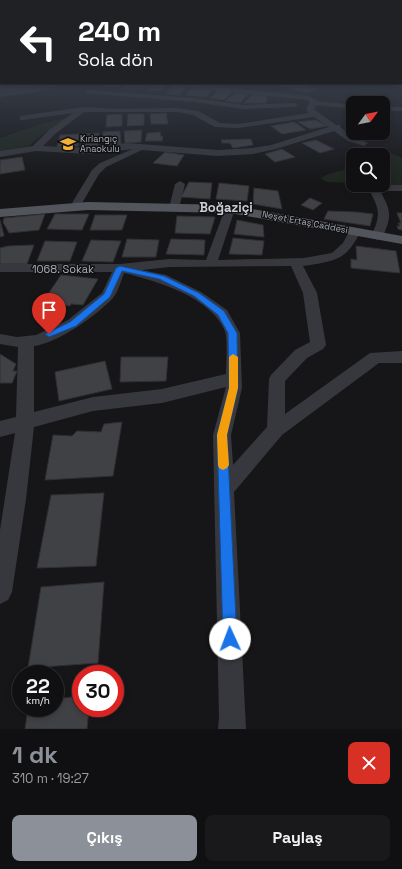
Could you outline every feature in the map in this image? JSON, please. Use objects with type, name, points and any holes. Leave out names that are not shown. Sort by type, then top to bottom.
[{"type":"main road","name":"Neşet Ertaş Caddesi","points":[[0,208],[25,204],[82,204],[230,209],[402,240]]},
{"type":"main road","name":"Neşet Ertaş Caddesi","points":[[0,213],[82,204]]},
{"type":"street","points":[[23,118],[50,114]]},
{"type":"street","points":[[36,148],[52,132],[77,114]]},
{"type":"street","points":[[197,114],[218,125],[233,126],[317,114]]},
{"type":"street","points":[[317,114],[337,127],[351,139],[364,143]]},
{"type":"street","points":[[0,154],[36,148],[80,151],[142,146],[212,152],[253,151],[337,127]]},
{"type":"street","points":[[82,204],[95,172],[104,165],[142,146]]},
{"type":"street","points":[[174,208],[180,184]]},
{"type":"street","points":[[377,236],[385,220],[383,207],[373,188],[402,188]]},
{"type":"street","points":[[210,262],[230,209]]},
{"type":"street","points":[[0,340],[17,342],[38,340],[73,324],[108,295],[120,268],[169,263],[210,262],[265,264],[295,262],[336,256],[348,245],[354,232]]},
{"type":"street","points":[[276,430],[277,379],[300,354],[318,345],[310,293],[295,262]]},
{"type":"street","name":"1068. Sokak","points":[[2,269],[120,268],[161,278],[196,295],[222,313],[233,333],[234,388],[222,435],[233,717],[232,729]]},
{"type":"street","points":[[0,592],[16,499],[25,423],[26,341]]},
{"type":"street","points":[[224,489],[276,430],[376,358],[402,356]]},
{"type":"street","points":[[0,428],[25,423],[93,404],[162,396],[233,379]]},
{"type":"shaded area","points":[[67,118],[28,146],[0,153],[0,138],[41,124]]},
{"type":"shaded area","points":[[390,152],[402,158],[402,186],[390,186]]},
{"type":"shaded area","points":[[346,169],[346,183],[327,182],[320,178]]},
{"type":"building","points":[[122,114],[122,126],[106,127],[107,115]]},
{"type":"building","points":[[128,114],[144,114],[144,125],[127,126]]},
{"type":"building","points":[[150,114],[166,114],[168,124],[151,124]]},
{"type":"building","points":[[316,120],[327,126],[310,129],[298,122]]},
{"type":"building","points":[[294,122],[306,130],[282,134],[271,126]]},
{"type":"building","points":[[142,130],[141,142],[125,143],[124,131]]},
{"type":"building","points":[[120,131],[121,144],[103,145],[103,132]]},
{"type":"building","points":[[161,132],[160,136],[163,136],[162,141],[145,141],[147,133]]},
{"type":"building","points":[[99,133],[98,145],[80,146],[81,134]]},
{"type":"building","points":[[79,134],[78,146],[57,147],[60,135]]},
{"type":"building","points":[[251,139],[253,145],[233,148],[230,143],[222,143],[221,140]]},
{"type":"building","points":[[316,140],[334,149],[320,153],[302,143]]},
{"type":"building","points":[[282,149],[295,157],[275,162],[265,154]]},
{"type":"building","points":[[165,152],[184,155],[177,166],[153,163]]},
{"type":"building","points":[[22,157],[25,170],[0,174],[0,160]]},
{"type":"building","points":[[189,182],[212,183],[210,199],[181,197]]},
{"type":"building","points":[[219,183],[249,186],[247,201],[216,199]]},
{"type":"building","points":[[254,188],[278,191],[282,209],[253,204]]},
{"type":"building","points":[[310,198],[322,203],[313,210],[301,205]]},
{"type":"building","points":[[328,211],[373,214],[370,226],[324,219]]},
{"type":"building","points":[[397,213],[402,213],[402,230],[398,229],[397,226],[400,226],[398,223],[401,223]]},
{"type":"building","points":[[45,214],[39,230],[9,233],[3,222],[4,218]]},
{"type":"building","points":[[55,214],[89,214],[82,230],[47,229]]},
{"type":"building","points":[[95,215],[127,215],[122,230],[90,230]]},
{"type":"building","points":[[177,216],[215,217],[210,234],[175,233]]},
{"type":"building","points":[[0,220],[4,236],[0,237]]},
{"type":"building","points":[[237,220],[263,225],[264,237],[234,234]]},
{"type":"building","points":[[233,238],[264,241],[262,255],[229,254]]},
{"type":"building","points":[[127,239],[159,240],[156,257],[122,257]]},
{"type":"building","points":[[171,239],[205,240],[204,255],[166,254]]},
{"type":"building","points":[[91,240],[121,241],[113,262],[82,261]]},
{"type":"building","points":[[45,241],[77,242],[70,261],[37,261]]},
{"type":"building","points":[[34,245],[27,264],[0,264],[0,248],[8,246]]},
{"type":"building","points":[[356,246],[396,251],[400,273],[351,268],[351,259],[357,260]]},
{"type":"building","points":[[61,275],[98,279],[83,305],[71,304],[70,306],[50,303],[51,301],[44,300]]},
{"type":"building","points":[[0,354],[16,364],[13,371],[17,371],[12,383],[0,383]]},
{"type":"building","points":[[121,357],[168,357],[166,381],[120,382]]},
{"type":"building","points":[[105,361],[112,389],[59,401],[55,372]]},
{"type":"building","points":[[122,422],[113,476],[45,480],[53,435],[72,436],[77,431],[101,432],[104,424]]},
{"type":"building","points":[[104,493],[96,566],[37,568],[51,495]]},
{"type":"building","points":[[104,582],[98,663],[64,665],[28,665],[41,587]]},
{"type":"building","points":[[72,697],[72,717],[88,717],[87,729],[25,729],[27,717],[64,717],[64,698]]},
{"type":"slow traffic","points":[[223,465],[222,435],[234,388],[233,357]]},
{"type":"place","name":"Kırlangıç Anaokulu","points":[[68,144]]},
{"type":"district","name":"Boğaziçi","points":[[226,207]]},
{"type":"route","points":[[49,334],[73,324],[108,295],[120,268],[161,278],[196,295],[222,313],[233,333],[234,388],[222,435],[230,639]]}]
